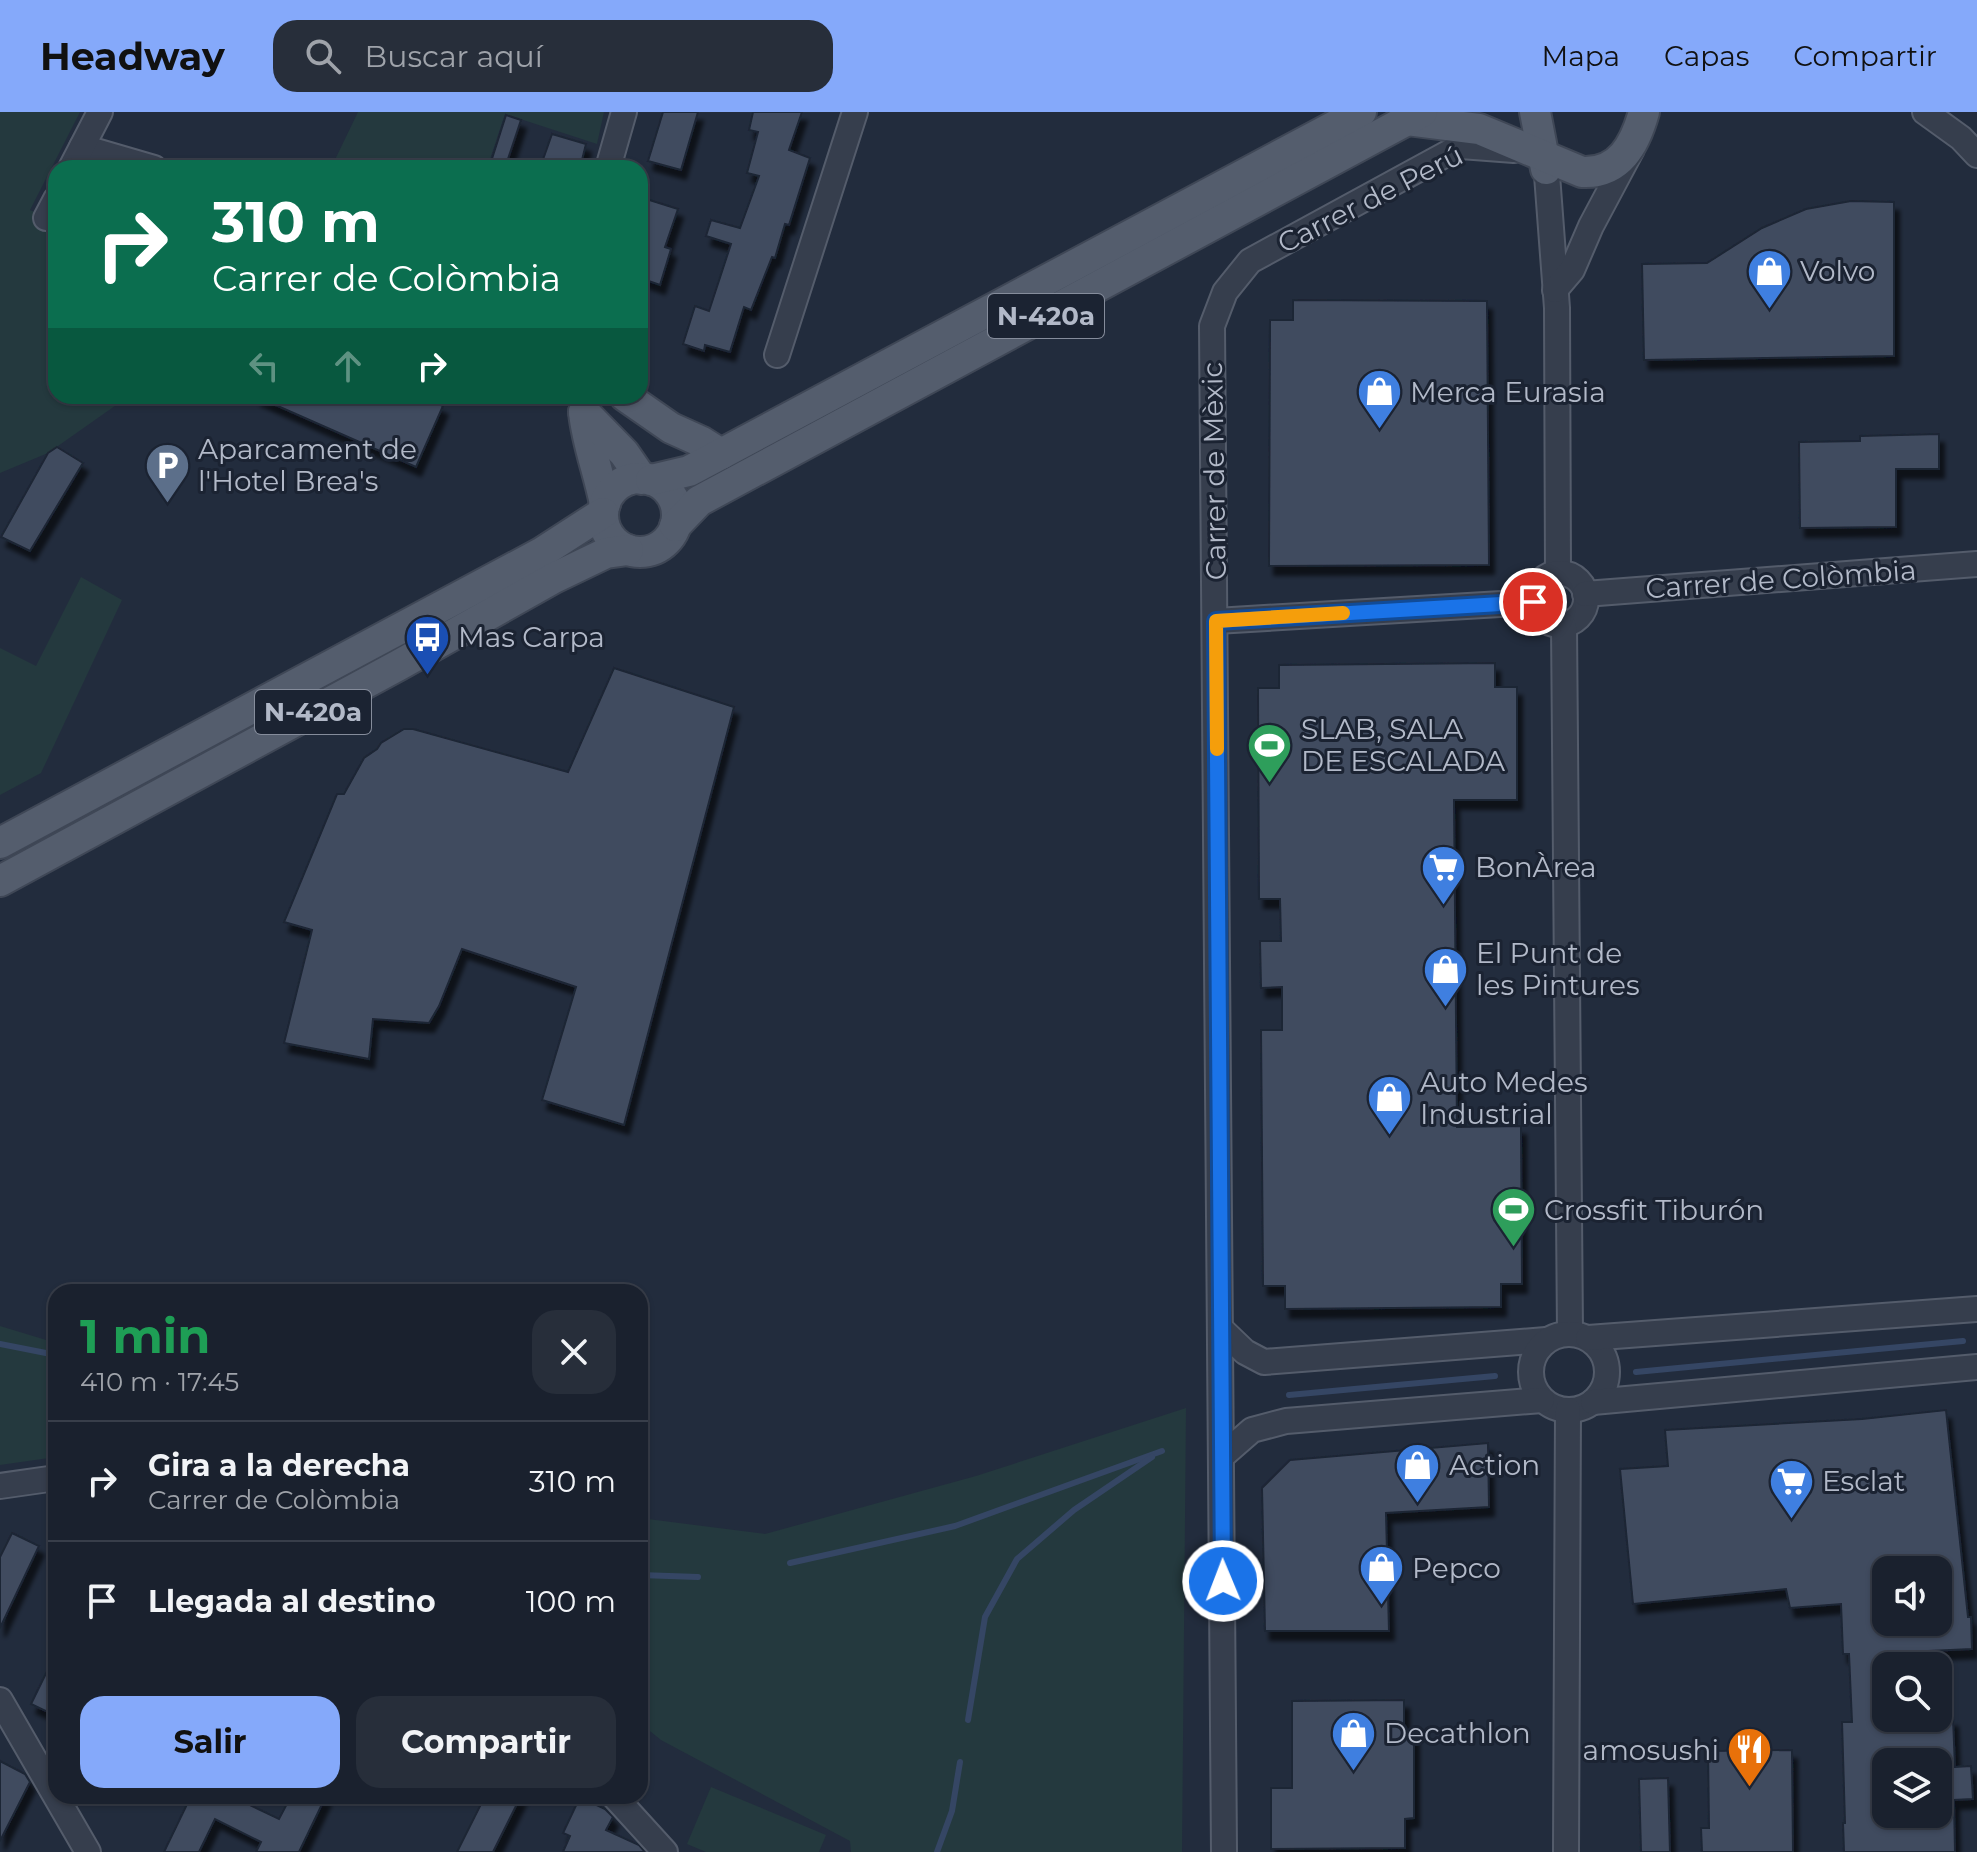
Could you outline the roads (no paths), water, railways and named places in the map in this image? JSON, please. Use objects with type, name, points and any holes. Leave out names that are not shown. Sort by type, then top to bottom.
[{"type":"main road","name":"N-420a","points":[[0,843],[541,553],[604,509],[613,490],[619,485],[689,471],[1361,112]]},
{"type":"main road","points":[[1535,112],[1541,161]]},
{"type":"main road","points":[[1636,141],[1644,112]]},
{"type":"main road","name":"N-420a","points":[[0,881],[554,578],[606,553],[656,548],[666,541],[675,526],[699,501],[1414,116],[1479,129],[1541,161],[1582,172],[1598,173],[1614,166],[1636,141]]},
{"type":"main road","points":[[583,404],[586,429],[600,477],[609,536],[617,545],[628,550]]},
{"type":"main road","points":[[585,404],[647,480],[662,486],[670,495],[676,513],[675,526]]},
{"type":"main road","points":[[636,404],[671,428],[721,454]]},
{"type":"street","points":[[97,160],[76,157],[100,112]]},
{"type":"street","points":[[610,160],[624,112]]},
{"type":"street","points":[[777,355],[855,112]]},
{"type":"street","points":[[1925,112],[1961,138],[1977,155]]},
{"type":"street","points":[[1555,290],[1572,270],[1591,226],[1636,141]]},
{"type":"street","name":"Carrer de Perú","points":[[1225,292],[1250,261],[1461,146],[1541,161]]},
{"type":"street","points":[[1541,161],[1555,290],[1558,573]]},
{"type":"street","name":"Carrer de Mèxic","points":[[1224,1852],[1212,326],[1225,292]]},
{"type":"street","name":"Carrer de Colòmbia","points":[[1585,594],[1977,564]]},
{"type":"street","points":[[1558,573],[1571,575],[1578,580],[1585,594],[1585,609],[1580,617],[1564,626],[1551,625],[1543,620],[1533,602],[1538,585],[1544,578],[1558,573]]},
{"type":"street","points":[[1216,621],[1533,602]]},
{"type":"street","points":[[1564,626],[1579,1335]]},
{"type":"street","points":[[1221,1329],[1245,1352],[1264,1362],[1579,1335],[1977,1309]]},
{"type":"street","points":[[1579,1335],[1600,1349],[1607,1370],[1606,1384],[1593,1402]]},
{"type":"street","points":[[1546,1340],[1531,1361],[1530,1375],[1534,1389],[1542,1400],[1557,1409],[1568,1410],[1593,1402],[1977,1367]]},
{"type":"street","points":[[1221,1457],[1252,1430],[1286,1421],[1542,1400]]},
{"type":"street","points":[[1566,1852],[1568,1410]]},
{"type":"street","points":[[0,1486],[48,1479]]},
{"type":"street","points":[[0,1700],[48,1783]]},
{"type":"street","points":[[60,1804],[88,1852]]},
{"type":"street","points":[[621,1804],[665,1852]]},
{"type":"waterway","points":[[1636,1372],[1963,1341]]},
{"type":"waterway","points":[[0,1344],[48,1353]]},
{"type":"waterway","points":[[1289,1395],[1495,1376]]},
{"type":"waterway","points":[[790,1563],[955,1526],[1162,1451]]},
{"type":"waterway","points":[[968,1720],[985,1617],[1017,1559],[1074,1510],[1152,1457]]},
{"type":"waterway","points":[[648,1575],[698,1577]]},
{"type":"waterway","points":[[937,1852],[952,1811],[960,1762]]},
{"type":"place","name":"Volvo","points":[[1769,310]]},
{"type":"place","name":"Merca Eurasia","points":[[1379,431]]},
{"type":"place","name":"Aparcament de l'Hotel Brea's","points":[[167,504]]},
{"type":"place","name":"Mas Carpa","points":[[427,676]]},
{"type":"place","name":"SLAB, SALA DE ESCALADA","points":[[1270,784]]},
{"type":"place","name":"BonÀrea","points":[[1444,906]]},
{"type":"place","name":"El Punt de les Pintures","points":[[1445,1008]]},
{"type":"place","name":"Auto Medes Industrial","points":[[1389,1137]]},
{"type":"place","name":"Crossfit Tiburón","points":[[1513,1249]]},
{"type":"place","name":"Action","points":[[1418,1504]]},
{"type":"place","name":"Esclat","points":[[1791,1520]]},
{"type":"place","name":"Pepco","points":[[1381,1607]]},
{"type":"place","name":"Decathlon","points":[[1353,1772]]},
{"type":"place","name":"amosushi","points":[[1750,1789]]}]
